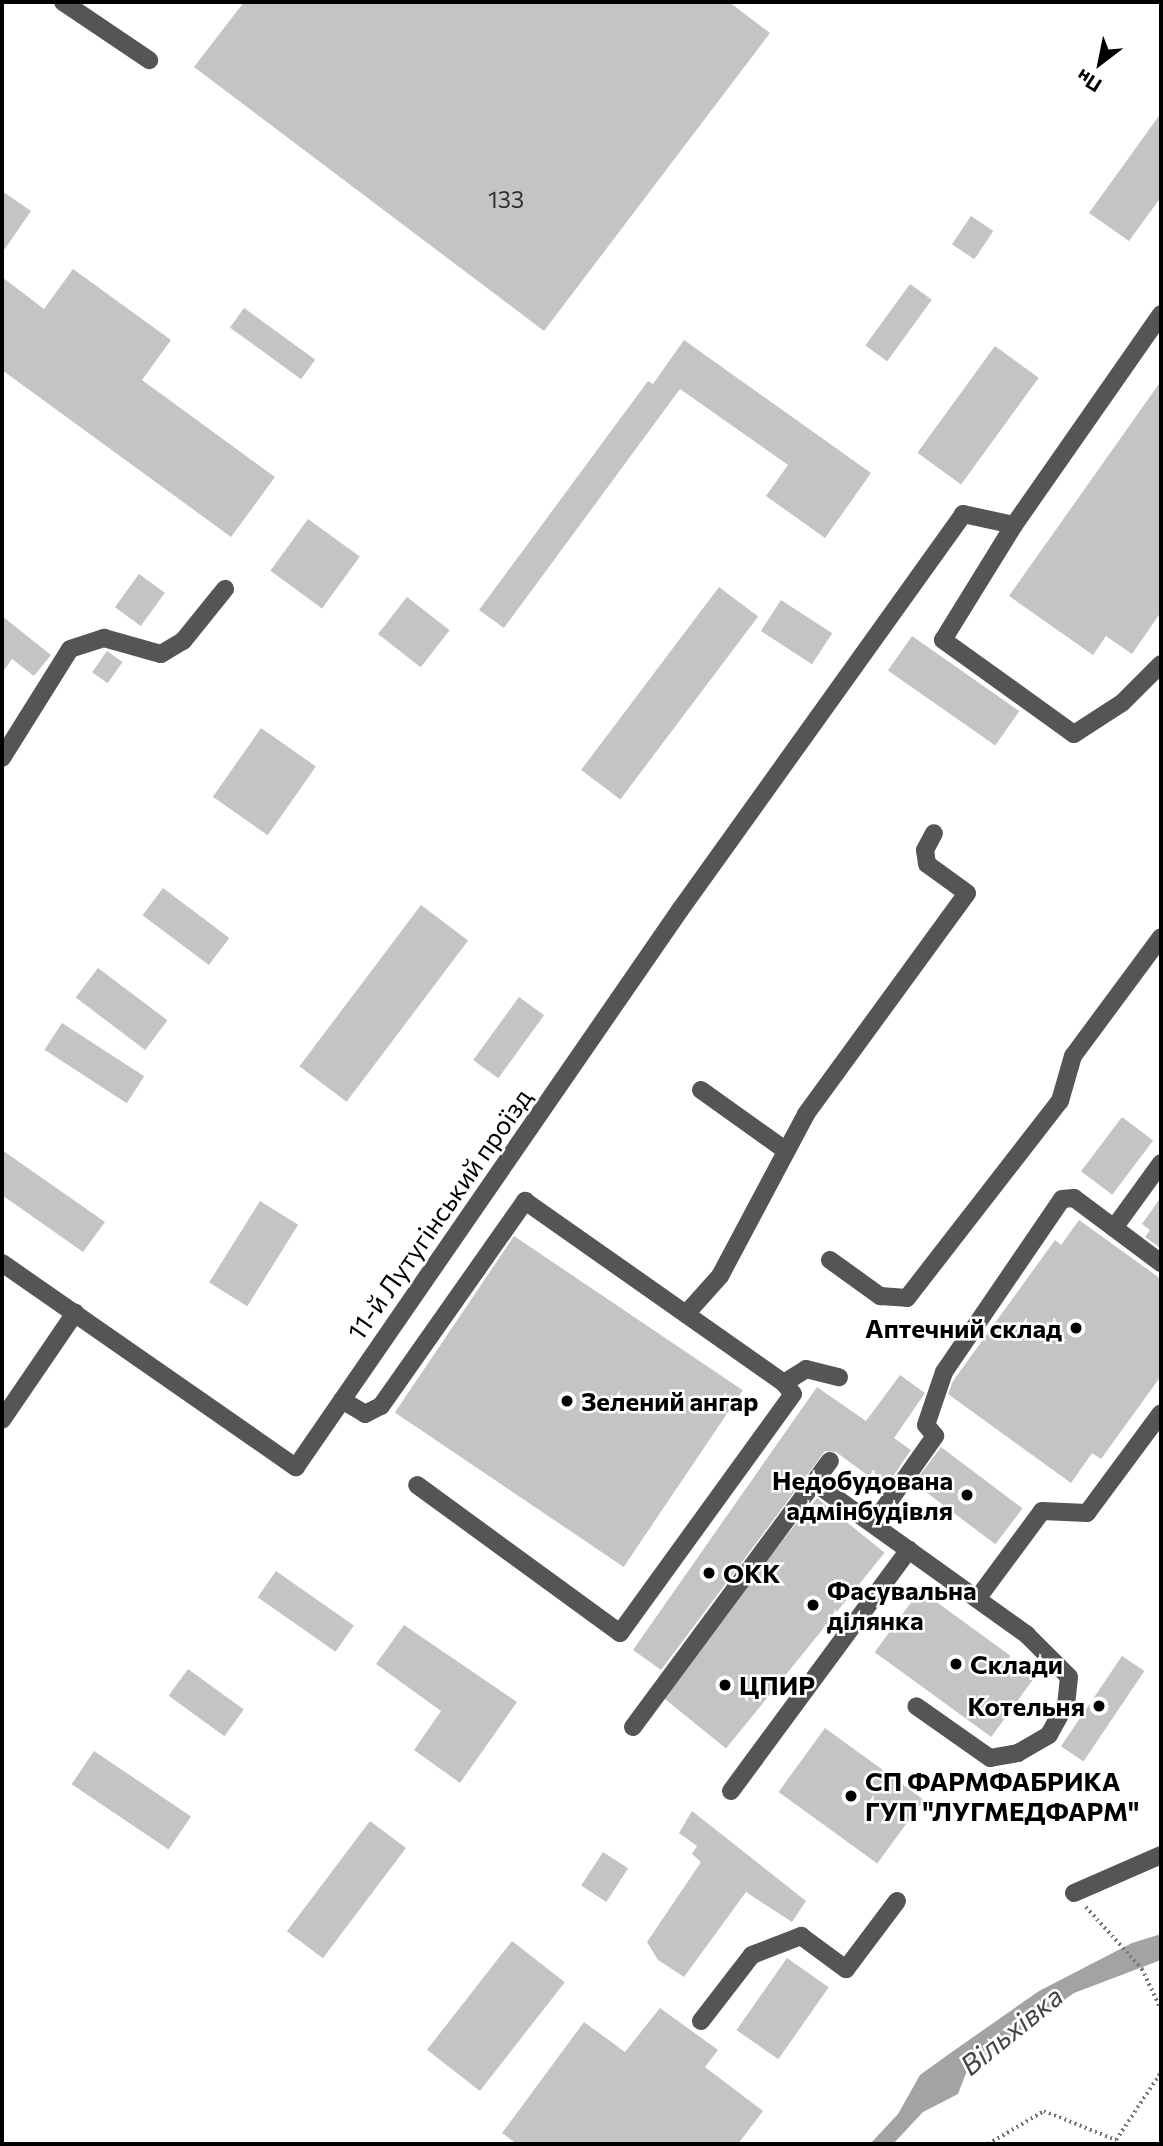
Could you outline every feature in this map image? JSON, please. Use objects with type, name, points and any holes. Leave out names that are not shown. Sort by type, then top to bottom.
[{"type":"lane","points":[[63,2],[149,60]]},
{"type":"lane","points":[[1161,314],[1014,525],[943,640],[1074,734],[1122,703],[1161,664]]},
{"type":"lane","name":"11-й Лутугінський проїзд","points":[[2,1263],[296,1467],[680,910],[834,699],[963,514],[1014,525]]},
{"type":"lane","points":[[2,758],[70,649],[104,638],[161,654],[183,641],[225,589]]},
{"type":"lane","points":[[686,1314],[720,1276],[785,1150],[967,893],[927,864],[925,850],[934,833]]},
{"type":"lane","points":[[830,1260],[880,1296],[907,1298],[1060,1101],[1073,1056],[1161,937]]},
{"type":"lane","points":[[701,1090],[785,1150]]},
{"type":"lane","points":[[1114,1228],[1161,1163]]},
{"type":"lane","points":[[873,1524],[935,1436],[926,1425],[944,1372],[1062,1199],[1074,1198],[1161,1263]]},
{"type":"lane","points":[[342,1400],[365,1414],[381,1406],[525,1201],[784,1383],[793,1394],[620,1633],[417,1485]]},
{"type":"lane","points":[[2,1420],[75,1313]]},
{"type":"lane","points":[[784,1383],[806,1369],[839,1377]]},
{"type":"lane","points":[[977,1599],[1042,1511],[1087,1513],[1161,1413]]},
{"type":"lane","points":[[633,1727],[773,1532],[795,1513],[830,1461]]},
{"type":"lane","points":[[815,1483],[1027,1635],[1069,1677],[1066,1704],[1049,1735],[1018,1753],[990,1758],[916,1706]]},
{"type":"lane","points":[[731,1791],[909,1550]]},
{"type":"lane","points":[[1074,1893],[1161,1855]]},
{"type":"lane","points":[[701,2021],[752,1955],[801,1936],[846,1969],[897,1902]]},
{"type":"path","points":[[1074,1893],[1142,1969],[1161,2009]]},
{"type":"path","points":[[988,2144],[1044,2110],[1116,2140],[1161,2072]]},
{"type":"water","name":"Вільхівка","points":[[1161,1934],[1161,1960],[1074,1993],[968,2068],[958,2094],[923,2112],[893,2144],[870,2144],[898,2114],[920,2075],[949,2054],[1039,1991],[1132,1943]]},
{"type":"building","points":[[244,2],[729,2],[770,33],[544,331],[194,67]]},
{"type":"building","points":[[1161,113],[1161,197],[1129,241],[1089,213]]},
{"type":"building","points":[[2,191],[31,211],[2,253]]},
{"type":"building","points":[[971,216],[993,231],[974,259],[952,244]]},
{"type":"building","points":[[73,269],[171,340],[142,380],[275,477],[231,537],[2,370],[2,277],[44,309]]},
{"type":"building","points":[[910,284],[932,300],[887,361],[865,345]]},
{"type":"building","points":[[244,308],[315,360],[301,379],[230,327]]},
{"type":"building","points":[[684,340],[871,473],[825,538],[766,496],[788,465],[680,389],[504,628],[479,610],[648,381],[653,384]]},
{"type":"building","points":[[995,346],[1039,378],[961,485],[917,453]]},
{"type":"building","points":[[1161,381],[1161,612],[1132,654],[1106,636],[1093,655],[1009,596]]},
{"type":"building","points":[[308,519],[360,557],[322,608],[270,571]]},
{"type":"building","points":[[139,574],[165,593],[141,626],[115,607]]},
{"type":"building","points":[[719,587],[758,616],[620,799],[581,770]]},
{"type":"building","points":[[407,597],[450,630],[421,667],[378,634]]},
{"type":"building","points":[[781,600],[832,633],[812,664],[761,631]]},
{"type":"building","points":[[2,616],[51,655],[34,676],[12,659],[2,673]]},
{"type":"building","points":[[912,636],[1019,711],[995,746],[888,670]]},
{"type":"building","points":[[107,651],[123,662],[108,683],[92,672]]},
{"type":"building","points":[[261,728],[316,766],[268,835],[213,797]]},
{"type":"building","points":[[163,888],[229,938],[209,965],[143,915]]},
{"type":"building","points":[[421,905],[468,941],[347,1102],[299,1066]]},
{"type":"building","points":[[98,968],[167,1020],[145,1050],[76,998]]},
{"type":"building","points":[[519,997],[544,1015],[498,1078],[473,1060]]},
{"type":"building","points":[[62,1023],[144,1076],[127,1103],[45,1050]]},
{"type":"building","points":[[1122,1117],[1153,1140],[1112,1195],[1081,1171]]},
{"type":"building","points":[[2,1150],[105,1222],[83,1252],[2,1195]]},
{"type":"building","points":[[1161,1197],[1159,1247],[1145,1237],[1150,1230],[1142,1224]]},
{"type":"building","points":[[260,1201],[298,1225],[247,1306],[209,1282]]},
{"type":"building","name":"Аптечний склад","points":[[1079,1220],[1161,1279],[1161,1376],[1101,1459],[1092,1453],[1071,1483],[948,1394],[953,1381],[1055,1240],[1061,1245]]},
{"type":"building","name":"Зелений ангар","points":[[514,1236],[743,1390],[624,1567],[395,1413]]},
{"type":"building","name":"ОКК","points":[[900,1375],[925,1393],[894,1438],[911,1450],[885,1488],[836,1452],[825,1451],[661,1670],[633,1650],[817,1387],[866,1421]]},
{"type":"building","name":"Недобудована адмінбудівля","points":[[941,1447],[1022,1508],[995,1544],[914,1483]]},
{"type":"building","points":[[817,1498],[885,1553],[726,1749],[658,1694]]},
{"type":"building","points":[[276,1571],[354,1625],[335,1652],[258,1597]]},
{"type":"building","name":"Склади","points":[[920,1590],[1036,1675],[991,1737],[875,1652]]},
{"type":"building","points":[[404,1625],[517,1702],[460,1783],[414,1750],[441,1711],[376,1664]]},
{"type":"building","name":"Котельня","points":[[1122,1656],[1144,1671],[1083,1761],[1061,1746]]},
{"type":"building","points":[[188,1669],[244,1710],[224,1736],[169,1696]]},
{"type":"building","name":"СП ФАРМФАБРИКА ГУП \"ЛУГМЕДФАРМ\"","points":[[825,1728],[924,1800],[877,1864],[779,1792]]},
{"type":"building","points":[[94,1751],[191,1816],[169,1850],[72,1784]]},
{"type":"building","points":[[692,1811],[806,1901],[792,1922],[746,1892],[684,1977],[658,1960],[647,1942],[701,1862],[692,1854],[697,1846],[679,1833]]},
{"type":"building","points":[[370,1821],[406,1848],[323,1958],[287,1931]]},
{"type":"building","points":[[603,1852],[628,1868],[606,1902],[581,1886]]},
{"type":"building","points":[[512,1941],[565,1982],[480,2091],[427,2050]]},
{"type":"building","points":[[787,1958],[829,1987],[778,2059],[737,2030]]},
{"type":"building","points":[[660,2008],[718,2050],[705,2067],[763,2111],[738,2144],[517,2144],[502,2133],[584,2022],[625,2052]]},
{"type":"place","name":"Аптечний склад","points":[[1076,1328]]},
{"type":"place","name":"Зелений ангар","points":[[567,1401]]},
{"type":"place","name":"Недобудована адмінбудівля","points":[[967,1495]]},
{"type":"place","name":"ОКК","points":[[709,1573]]},
{"type":"place","name":"Фасувальна ділянка","points":[[813,1605]]},
{"type":"place","name":"Склади","points":[[956,1664]]},
{"type":"place","name":"ЦПИР","points":[[725,1685]]},
{"type":"place","name":"Котельня","points":[[1099,1706]]},
{"type":"place","name":"СП ФАРМФАБРИКА ГУП \"ЛУГМЕДФАРМ\"","points":[[851,1796]]}]
